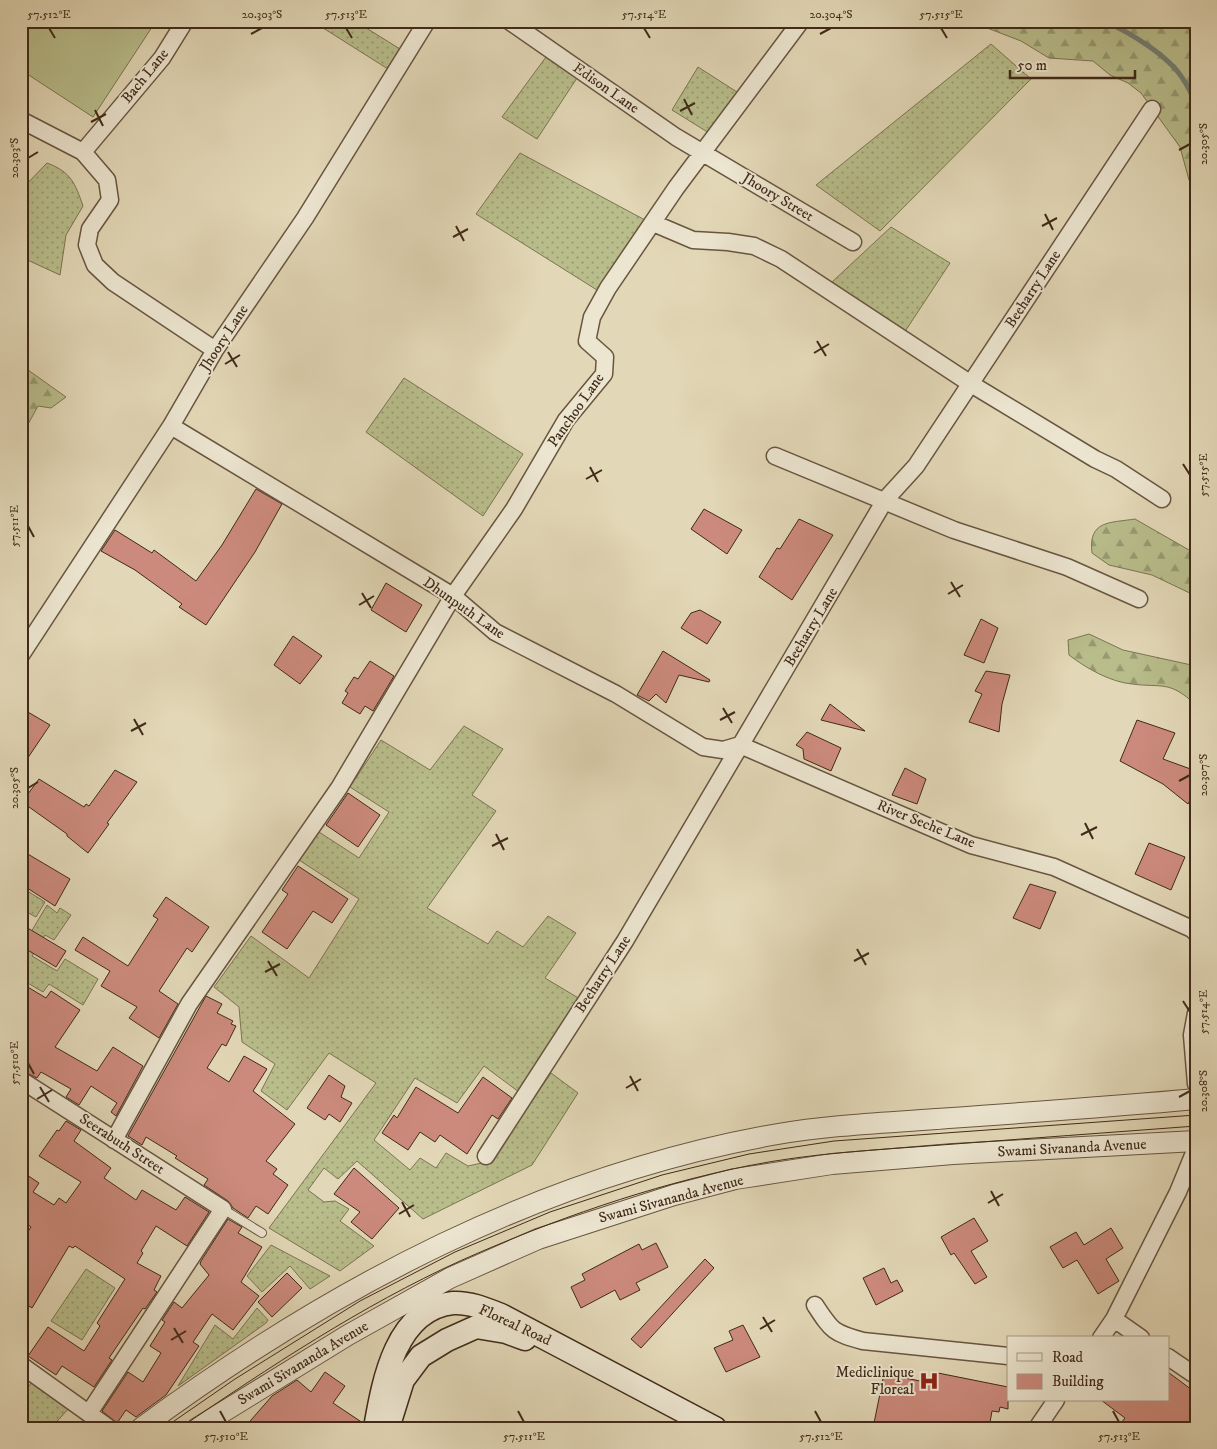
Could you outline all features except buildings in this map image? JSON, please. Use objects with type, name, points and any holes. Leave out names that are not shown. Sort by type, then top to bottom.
[{"type":"main road","name":"Floreal Road","points":[[375,1428],[383,1384],[394,1353],[409,1329],[435,1308],[452,1304],[481,1308],[501,1315],[715,1428]]},
{"type":"main road","points":[[388,1428],[404,1380],[421,1356],[447,1340],[476,1327],[506,1332],[582,1359]]},
{"type":"street","name":"Bach Lane","points":[[82,152],[162,58],[185,21]]},
{"type":"street","name":"Jhoory Lane","points":[[21,655],[171,426],[215,350],[305,218],[427,21]]},
{"type":"street","name":"Edison Lane","points":[[509,21],[676,137],[704,153]]},
{"type":"street","points":[[801,21],[653,223],[693,240],[754,246],[781,259],[971,384],[1095,459],[1116,469],[1162,499]]},
{"type":"street","name":"Beeharry Lane","points":[[486,1156],[625,941],[885,500],[916,466],[1152,109]]},
{"type":"street","points":[[21,120],[82,152],[107,180],[110,200],[90,229],[87,245],[95,265],[113,282],[215,350]]},
{"type":"street","name":"Jhoory Street","points":[[704,153],[853,242]]},
{"type":"street","name":"Panchoo Lane","points":[[453,596],[514,509],[566,420],[604,374],[605,357],[587,341],[592,317],[608,288],[653,223]]},
{"type":"street","name":"Dhunputh Lane","points":[[171,426],[453,596],[495,632],[616,694],[703,748],[723,750],[740,745]]},
{"type":"street","points":[[775,456],[954,530],[1067,567],[1139,599]]},
{"type":"street","points":[[114,1140],[189,1004],[339,788],[453,596]]},
{"type":"street","name":"River Seche Lane","points":[[740,745],[972,845],[1054,867],[1192,929],[1196,933]]},
{"type":"street","points":[[1196,1013],[1192,1035],[1196,1084]]},
{"type":"street","name":"Seerabuth Street","points":[[21,1080],[223,1209]]},
{"type":"street","points":[[141,1428],[190,1391],[317,1311],[380,1274],[444,1242],[514,1211],[602,1178],[686,1152],[780,1134],[878,1124],[1196,1099]]},
{"type":"street","name":"Swami Sivananda Avenue","points":[[197,1428],[340,1340],[450,1278],[538,1239],[674,1195],[735,1179],[832,1164],[953,1154],[1196,1141]]},
{"type":"street","points":[[1102,1336],[1114,1319],[1178,1192],[1196,1149]]},
{"type":"street","points":[[89,1413],[223,1209]]},
{"type":"street","points":[[815,1306],[831,1329],[847,1337],[864,1341],[1007,1356]]},
{"type":"street","points":[[1114,1319],[1138,1336]]},
{"type":"street","points":[[1170,1358],[1196,1376]]},
{"type":"street","points":[[21,1366],[109,1428]]},
{"type":"street","points":[[1037,1428],[1055,1402]]},
{"type":"lane","points":[[223,1209],[262,1233]]},
{"type":"green space","points":[[21,21],[156,21],[93,117],[21,70]]},
{"type":"green space","points":[[312,21],[355,21],[400,49],[388,69]]},
{"type":"green space","points":[[969,21],[1196,21],[1196,193],[1189,180],[1180,147],[1141,93],[1128,83],[1110,75],[1093,61],[1049,58],[1021,41]]},
{"type":"green space","points":[[991,44],[1031,79],[880,231],[816,185]]},
{"type":"green space","points":[[546,57],[577,78],[537,139],[502,117]]},
{"type":"green space","points":[[698,67],[737,92],[709,133],[672,110]]},
{"type":"green space","points":[[520,153],[645,220],[597,290],[476,214]]},
{"type":"green space","points":[[47,163],[67,174],[83,206],[66,235],[60,275],[21,257],[21,190]]},
{"type":"green space","points":[[891,227],[950,263],[904,333],[832,282]]},
{"type":"green space","points":[[21,365],[66,397],[51,408],[38,406],[21,437]]},
{"type":"green space","points":[[404,378],[523,454],[483,516],[366,432]]},
{"type":"green space","points":[[1135,519],[1196,554],[1196,596],[1152,575],[1109,565],[1092,553],[1092,542],[1097,529],[1109,523]]},
{"type":"green space","points":[[1089,634],[1123,650],[1196,666],[1196,705],[1172,688],[1124,683],[1083,665],[1069,655],[1068,640]]},
{"type":"green space","points":[[464,726],[503,749],[472,795],[496,811],[427,908],[488,944],[497,931],[523,947],[548,916],[576,933],[545,978],[580,999],[519,1092],[484,1066],[457,1103],[415,1078],[374,1140],[410,1170],[420,1158],[436,1168],[446,1153],[468,1166],[491,1161],[551,1073],[578,1093],[532,1165],[423,1219],[357,1161],[338,1179],[324,1168],[308,1190],[324,1202],[335,1201],[349,1209],[340,1221],[374,1246],[340,1271],[269,1228],[376,1083],[329,1053],[287,1110],[261,1091],[275,1064],[242,1042],[239,1007],[214,987],[251,936],[309,978],[359,899],[299,860],[319,832],[359,858],[389,812],[350,787],[381,740],[430,770]]},
{"type":"green space","points":[[21,887],[45,902],[36,917],[21,909]]},
{"type":"green space","points":[[47,905],[57,913],[60,908],[71,915],[54,940],[45,935],[32,956],[57,971],[65,959],[98,979],[83,1005],[49,984],[43,992],[21,979],[21,949]]},
{"type":"green space","points":[[271,1245],[330,1276],[310,1289],[290,1266],[262,1292],[247,1276]]},
{"type":"green space","points":[[86,1269],[115,1288],[82,1340],[51,1321]]},
{"type":"green space","points":[[257,1308],[268,1320],[266,1323],[178,1386],[215,1325],[233,1339]]},
{"type":"green space","points":[[32,1382],[70,1407],[51,1428],[21,1428],[21,1397]]},
{"type":"waterway","points":[[1104,21],[1125,31],[1168,61],[1185,82],[1196,104]]},
{"type":"tram line","points":[[164,1428],[235,1379],[360,1301],[455,1252],[550,1212],[662,1175],[749,1154],[834,1141],[1196,1115]]},
{"type":"tram line","points":[[180,1428],[317,1338],[424,1278],[495,1246],[565,1218],[637,1194],[747,1166],[820,1155],[1196,1126]]},
{"type":"place","name":"Mediclinique Floreal","points":[[929,1381]]}]
